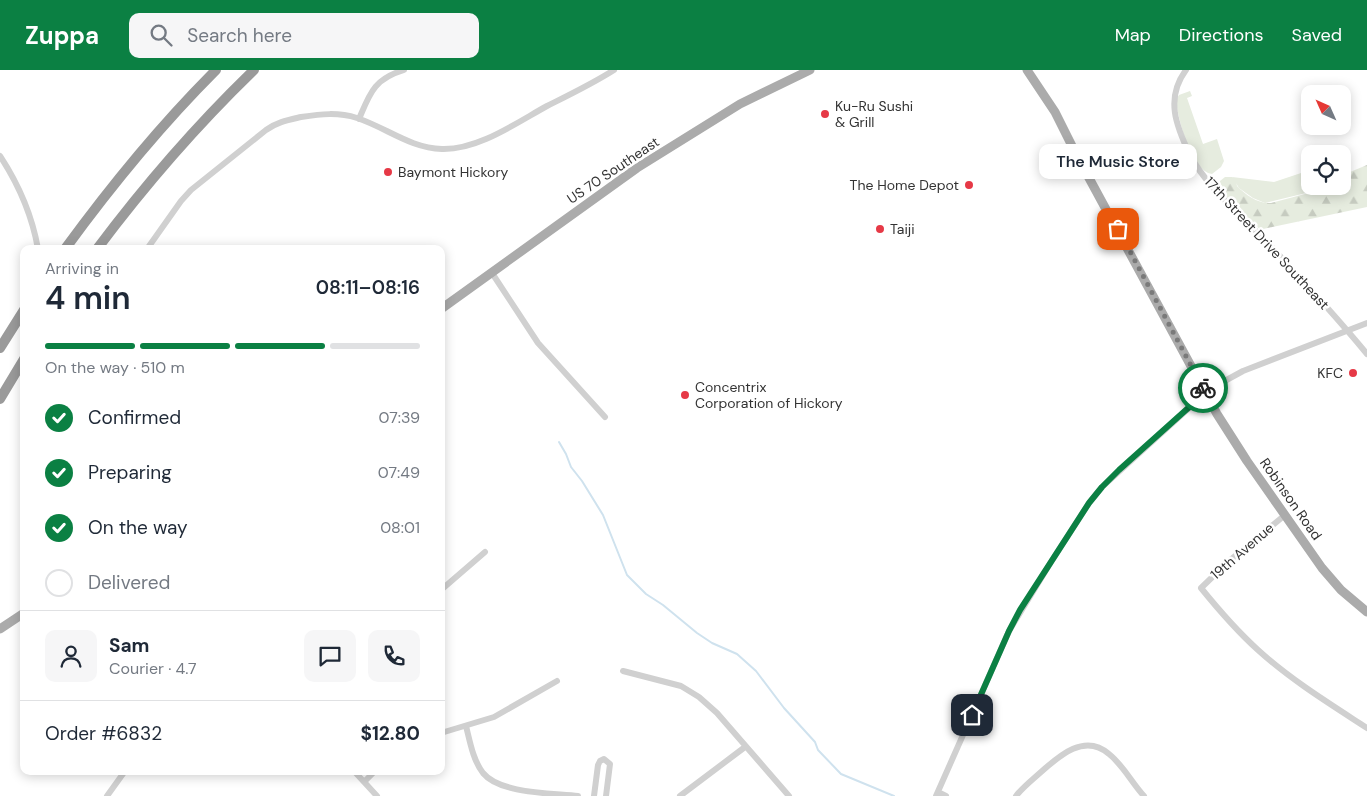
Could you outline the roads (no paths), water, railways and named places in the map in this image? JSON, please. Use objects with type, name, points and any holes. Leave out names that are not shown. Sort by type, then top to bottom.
[{"type":"highway","points":[[159,131],[209,70]]},
{"type":"highway","points":[[68,245],[122,174],[216,70]]},
{"type":"highway","points":[[100,245],[138,196],[185,142],[254,70]]},
{"type":"highway","points":[[0,348],[20,316]]},
{"type":"highway","points":[[0,399],[20,366]]},
{"type":"main road","name":"US 70 Southeast","points":[[445,307],[602,192],[670,147],[740,104],[810,70]]},
{"type":"main road","name":"Robinson Road","points":[[1027,70],[1055,112],[1217,414],[1285,515],[1332,580],[1352,601],[1367,612]]},
{"type":"main road","points":[[0,629],[20,616]]},
{"type":"street","points":[[359,119],[370,93],[376,85],[388,76],[404,70]]},
{"type":"street","points":[[149,245],[186,194],[270,127],[285,121],[326,113],[338,114],[359,119],[404,141],[421,146],[443,149],[460,148],[484,140],[614,70]]},
{"type":"street","name":"17th Street Drive Southeast","points":[[1186,70],[1176,88],[1174,103],[1176,118],[1194,160],[1218,191],[1367,354]]},
{"type":"street","points":[[0,156],[22,194],[31,219],[37,245]]},
{"type":"street","points":[[492,273],[538,343],[605,417]]},
{"type":"street","points":[[946,796],[937,794],[1009,631],[1020,610],[1089,503],[1102,487],[1206,392],[1243,371],[1367,323]]},
{"type":"street","name":"19th Avenue","points":[[1285,515],[1232,559],[1201,588],[1238,630],[1270,660],[1367,728]]},
{"type":"street","points":[[445,586],[484,552]]},
{"type":"street","points":[[623,671],[681,686],[694,693],[717,713],[789,796]]},
{"type":"street","points":[[445,732],[494,718],[557,681]]},
{"type":"street","points":[[466,726],[473,752],[483,772],[495,783],[514,793],[578,796]]},
{"type":"street","points":[[1016,796],[1061,755],[1078,746],[1089,745],[1099,747],[1108,752],[1139,794]]},
{"type":"street","points":[[680,796],[745,747]]},
{"type":"street","points":[[594,796],[598,765],[604,759],[610,764],[606,796]]},
{"type":"street","points":[[108,796],[122,775]]},
{"type":"street","points":[[358,775],[377,796]]},
{"type":"street","points":[[364,782],[371,775]]},
{"type":"waterway","points":[[559,442],[571,467],[603,515],[627,575],[646,594],[663,605],[697,633],[712,643],[737,654],[756,671],[784,708],[815,742],[818,750],[841,774],[894,796]]},
{"type":"place","name":"Ku-Ru Sushi & Grill","points":[[825,114]]},
{"type":"place","name":"Baymont Hickory","points":[[388,172]]},
{"type":"place","name":"The Home Depot","points":[[969,185]]},
{"type":"place","name":"Taiji","points":[[880,229]]},
{"type":"place","name":"The Music Store","points":[[1118,229]]},
{"type":"place","name":"KFC","points":[[1353,373]]},
{"type":"place","name":"Concentrix Corporation of Hickory","points":[[685,395]]}]
